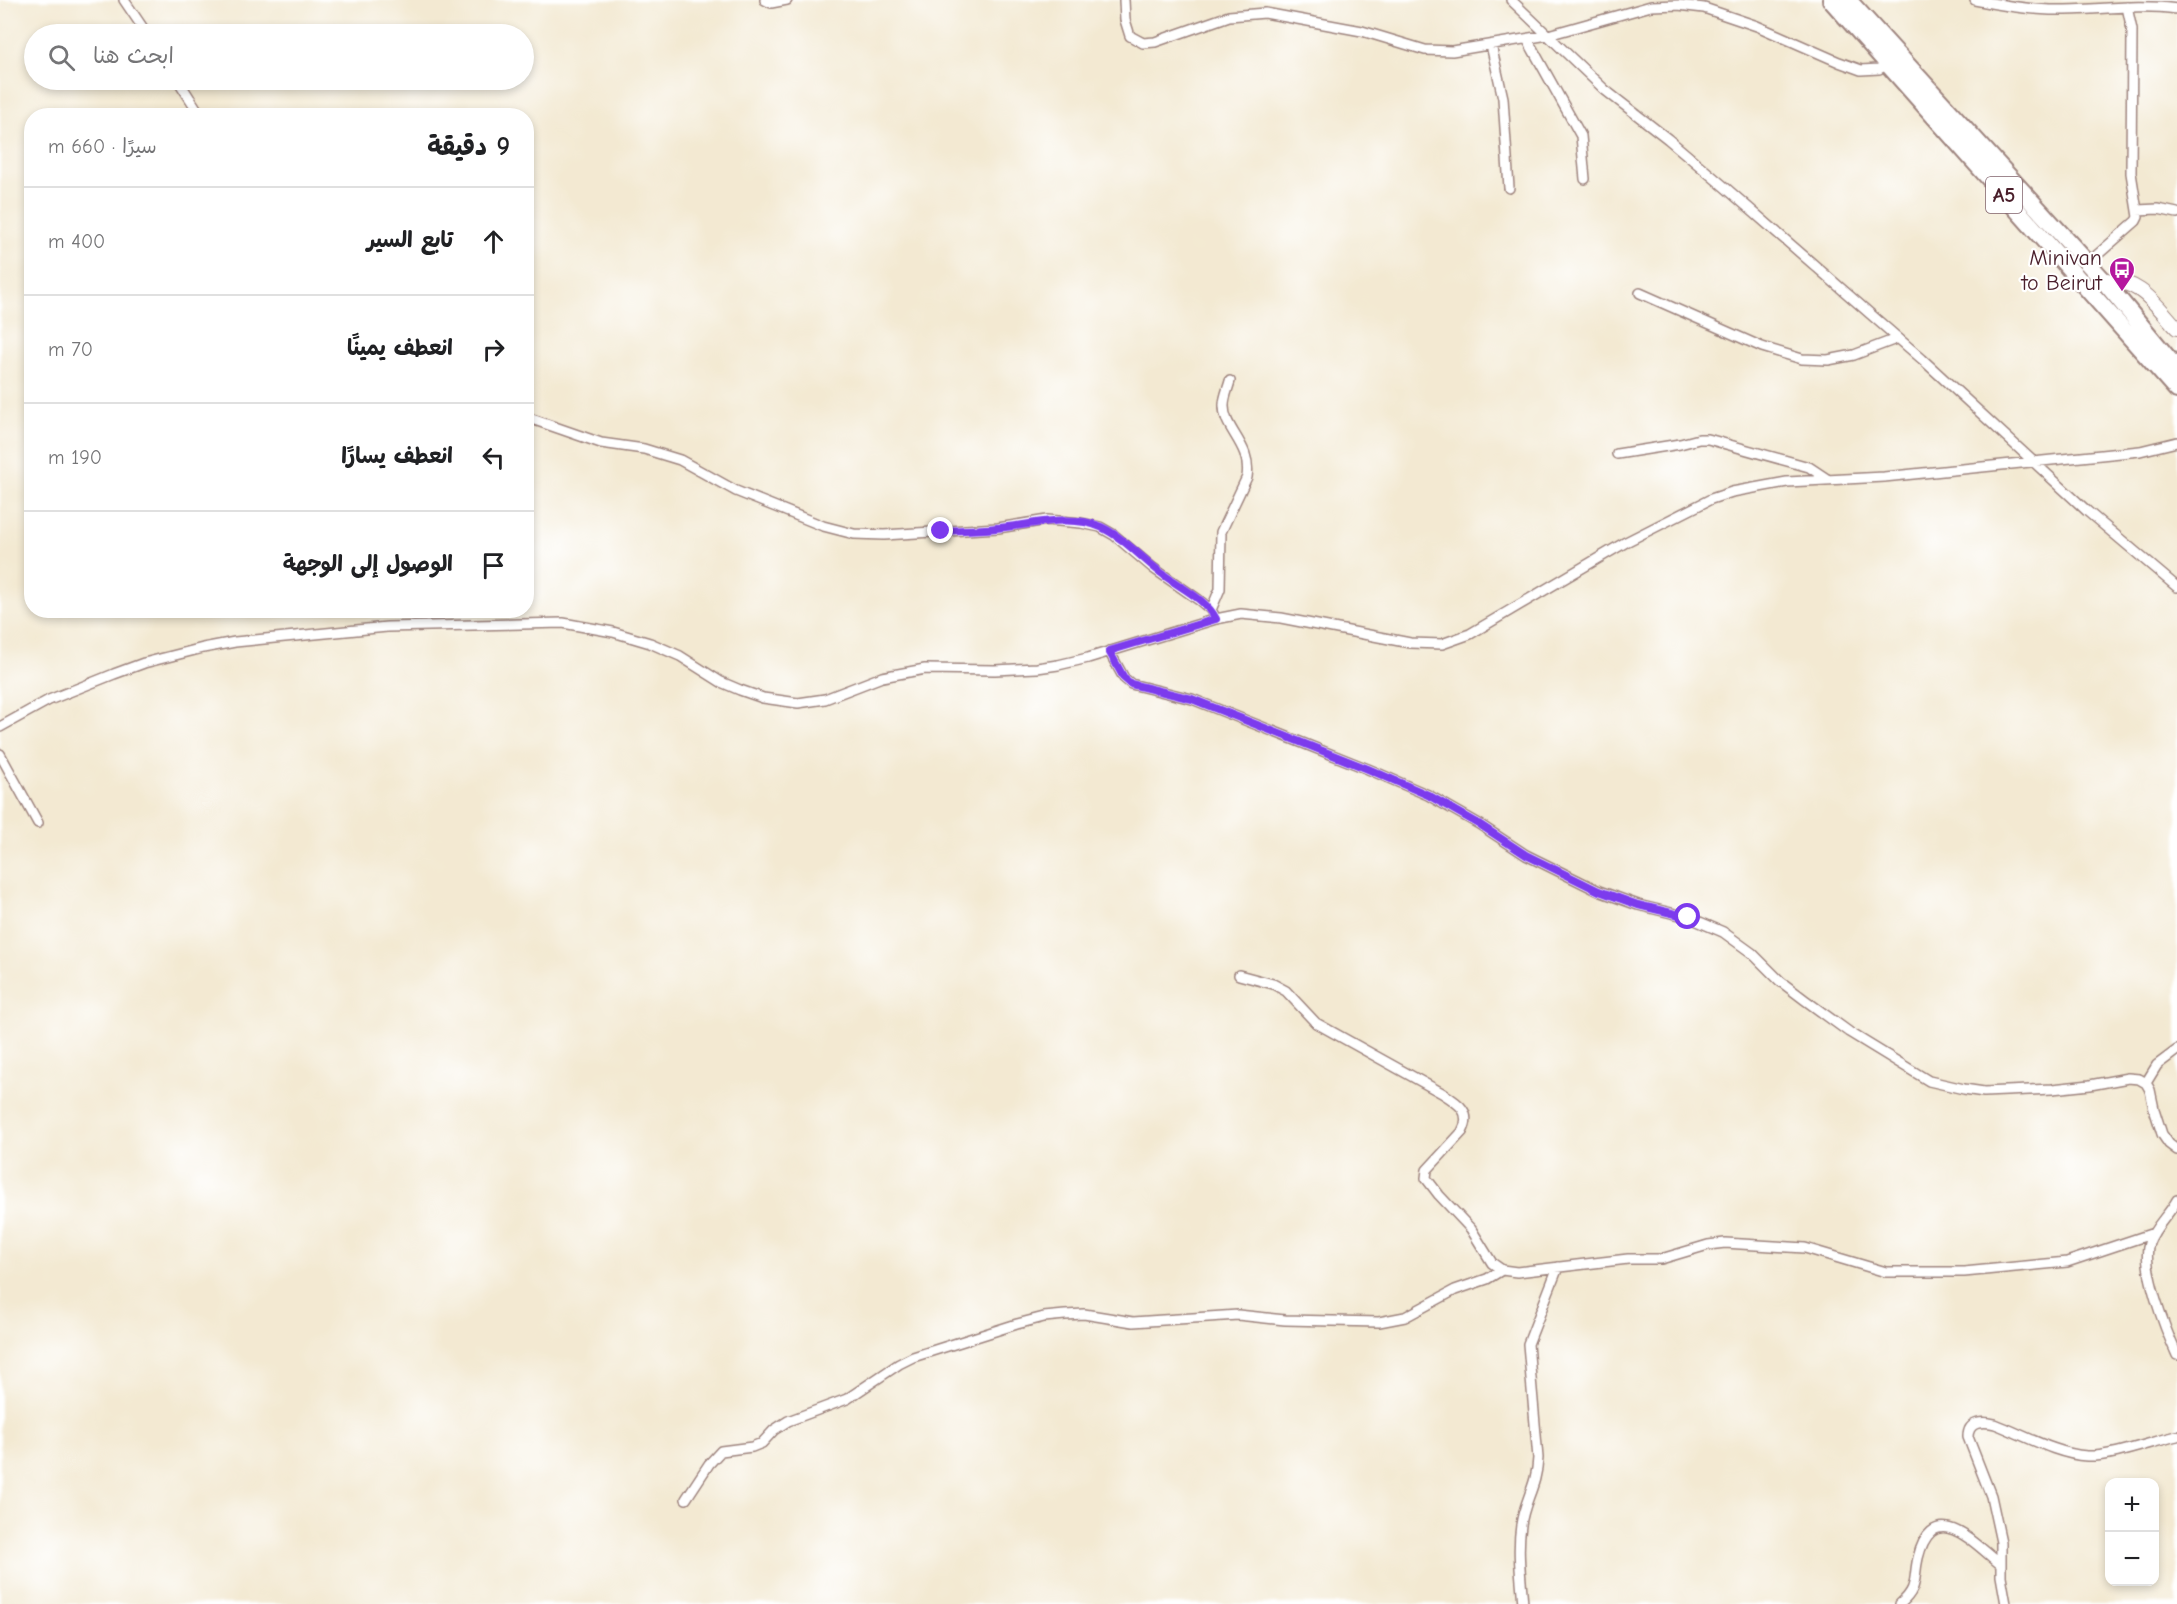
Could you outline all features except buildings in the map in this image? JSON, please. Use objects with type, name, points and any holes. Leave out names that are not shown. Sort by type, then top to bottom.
[{"type":"highway","name":"A5","points":[[1831,0],[2177,390]]},
{"type":"highway","name":"A5","points":[[1848,0],[2088,263],[2177,369]]},
{"type":"main road","points":[[2103,280],[2120,279],[2132,285],[2152,301],[2177,328]]},
{"type":"street","points":[[124,0],[140,24]]},
{"type":"street","points":[[765,0],[771,3],[787,0]]},
{"type":"street","points":[[1124,0],[1125,20],[1130,36],[1143,43],[1155,42],[1229,16],[1264,13],[1362,31],[1425,50],[1452,51],[1548,35],[1651,6],[1678,5],[1704,8],[1757,26],[1861,70],[1879,69],[1888,64]]},
{"type":"street","points":[[1511,0],[1605,90],[1719,182],[1896,339],[1922,359],[2088,512],[2177,587]]},
{"type":"street","points":[[1976,0],[2006,6],[2051,10],[2127,7],[2177,9]]},
{"type":"street","points":[[2088,263],[2138,217],[2131,173],[2132,30],[2127,7]]},
{"type":"street","points":[[1527,39],[1581,136],[1585,179]]},
{"type":"street","points":[[1491,45],[1503,98],[1509,188]]},
{"type":"street","points":[[184,90],[196,108]]},
{"type":"street","points":[[2137,210],[2158,209],[2177,213]]},
{"type":"street","points":[[1640,293],[1784,355],[1828,360],[1854,355],[1896,339]]},
{"type":"street","points":[[1214,614],[1220,589],[1221,532],[1247,477],[1248,470],[1244,449],[1229,423],[1224,406],[1230,381]]},
{"type":"street","points":[[534,420],[601,443],[645,449],[680,460],[736,490],[823,526],[854,534],[884,535],[998,528],[1047,520],[1100,526],[1214,614]]},
{"type":"street","points":[[1617,454],[1708,439],[1809,467],[1827,479]]},
{"type":"street","points":[[0,727],[49,700],[114,674],[170,656],[235,642],[387,627],[563,623],[585,626],[650,643],[680,656],[721,682],[740,690],[763,698],[798,703],[825,699],[863,683],[903,672],[925,669],[1037,668],[1088,658],[1214,614],[1258,615],[1410,644],[1442,644],[1470,634],[1626,542],[1711,499],[1762,485],[1884,477],[2035,462],[2140,451],[2177,442]]},
{"type":"street","points":[[1109,651],[1124,678],[1131,684],[1192,699],[1368,769],[1428,795],[1479,824],[1526,855],[1599,891],[1638,905],[1688,917],[1723,932],[1752,953],[1780,981],[1849,1032],[1929,1081],[1984,1092],[2061,1088],[2128,1078],[2146,1083],[2162,1134],[2177,1152]]},
{"type":"street","points":[[0,754],[38,823]]},
{"type":"street","points":[[1239,975],[1273,984],[1286,991],[1316,1023],[1443,1093],[1461,1106],[1466,1113],[1466,1125],[1427,1170],[1426,1178],[1471,1229],[1492,1263],[1508,1272],[1628,1259],[1661,1259],[1708,1245],[1725,1243],[1805,1248],[1886,1272],[1964,1272],[2067,1262],[2154,1233]]},
{"type":"street","points":[[2146,1083],[2157,1065],[2177,1050]]},
{"type":"street","points":[[2177,1200],[2154,1233],[2148,1248],[2150,1270],[2163,1321],[2177,1354]]},
{"type":"street","points":[[1523,1604],[1519,1563],[1521,1524],[1538,1474],[1528,1344],[1558,1268]]},
{"type":"street","points":[[686,1499],[709,1464],[721,1451],[752,1447],[762,1443],[774,1430],[789,1421],[847,1399],[913,1357],[1017,1324],[1044,1317],[1084,1314],[1133,1322],[1238,1315],[1285,1320],[1379,1322],[1405,1317],[1455,1290],[1487,1280],[1502,1270]]},
{"type":"street","points":[[2006,1604],[2000,1564],[2001,1542],[1991,1496],[1968,1437],[1968,1430],[1972,1426],[1986,1422],[1995,1424],[2068,1453],[2086,1456],[2105,1454],[2177,1436]]},
{"type":"street","points":[[1900,1604],[1909,1597],[1913,1590],[1919,1553],[1934,1529],[1945,1526],[1961,1533],[2000,1564]]},
{"type":"place","name":"Minivan to Beirut","points":[[2122,293]]},
{"type":"route","points":[[941,531],[998,528],[1047,520],[1100,526],[1136,552],[1153,568],[1199,600],[1211,610],[1216,619],[1109,651],[1124,678],[1131,684],[1192,699],[1368,769],[1428,795],[1479,824],[1526,855],[1560,873],[1599,891],[1638,905],[1688,917]]}]
